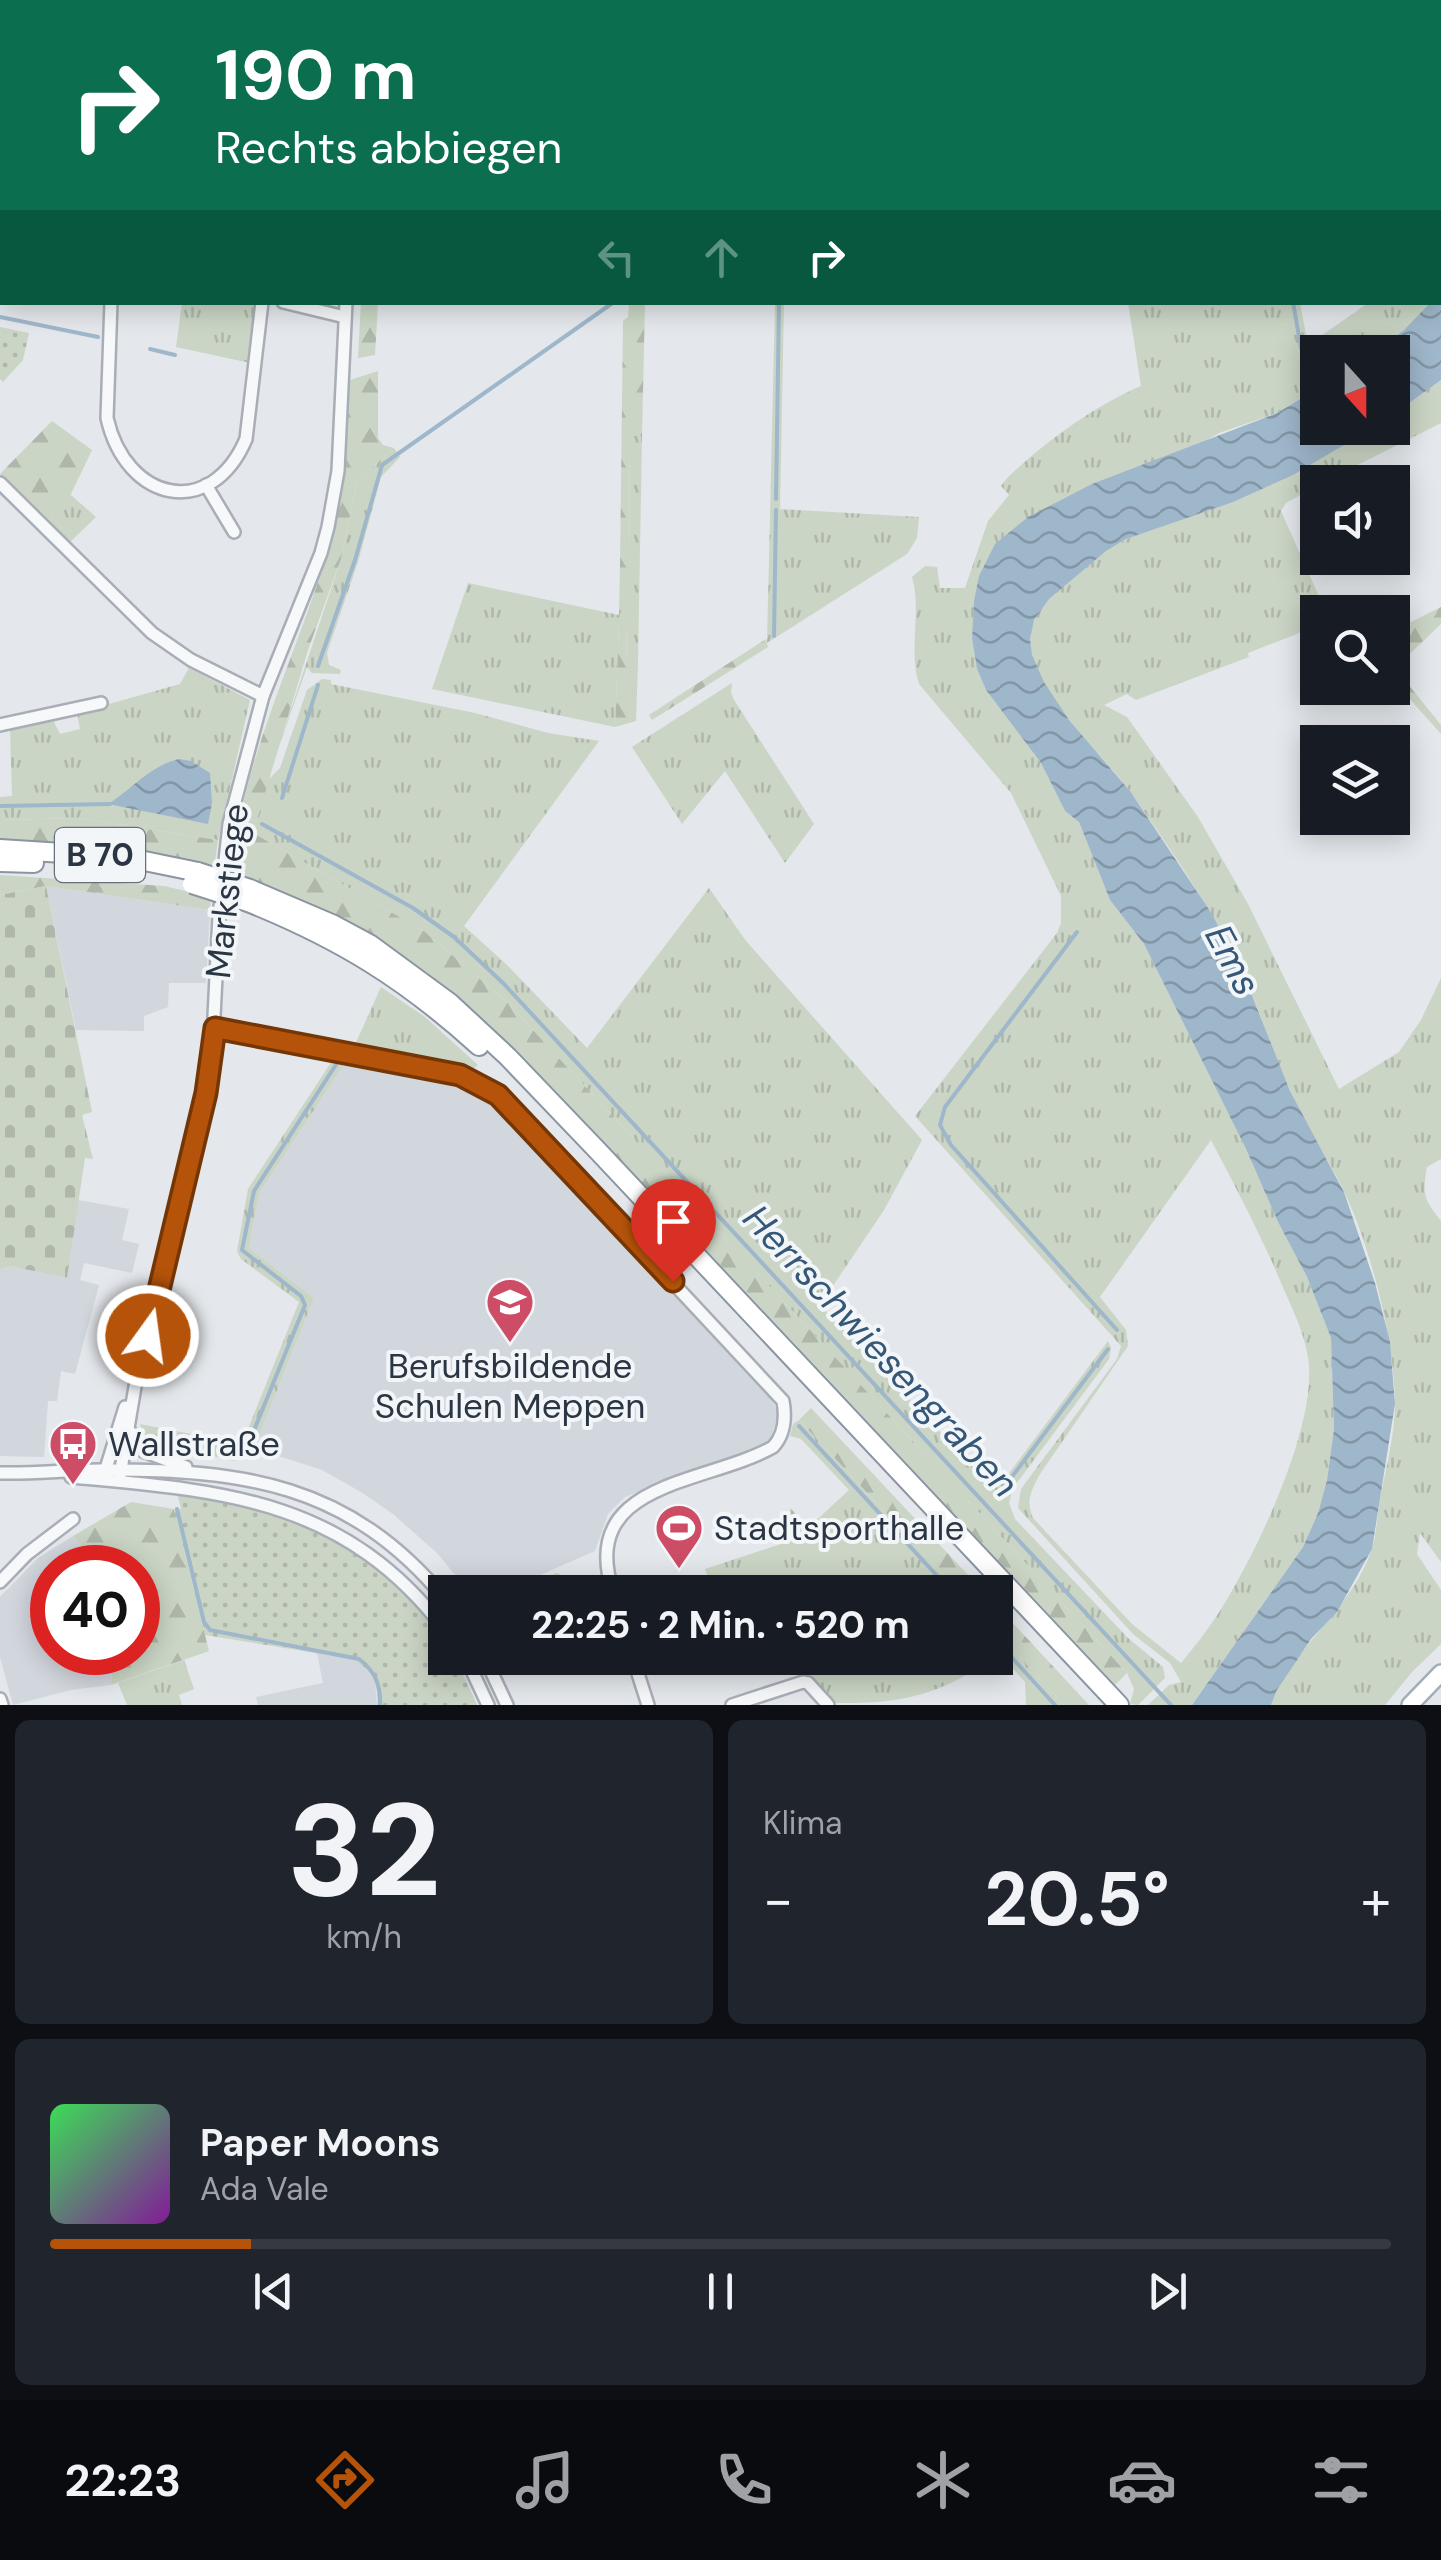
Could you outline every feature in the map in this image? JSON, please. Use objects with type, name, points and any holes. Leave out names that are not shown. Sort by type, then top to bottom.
[{"type":"highway","name":"B 70","points":[[0,850],[125,857],[249,895],[332,924],[371,946],[450,1002],[586,1138],[1119,1705]]},
{"type":"highway","name":"B 70","points":[[0,862],[64,863],[195,878]]},
{"type":"highway","name":"B 70","points":[[249,895],[408,984],[497,1063],[1103,1705]]},
{"type":"main road","points":[[1410,1705],[1441,1672]]},
{"type":"street","points":[[110,305],[107,418],[115,446],[134,474],[164,490],[206,485],[234,465],[246,439],[262,305]]},
{"type":"street","points":[[295,305],[345,317]]},
{"type":"street","name":"Markstiege","points":[[120,1476],[136,1381],[206,1093],[215,1028],[226,842],[263,696],[328,527],[338,471],[346,305]]},
{"type":"street","points":[[0,483],[152,632],[202,666],[263,696]]},
{"type":"street","points":[[206,485],[234,532]]},
{"type":"street","points":[[0,725],[101,703]]},
{"type":"street","points":[[215,1028],[460,1075],[498,1095],[783,1401],[783,1430],[773,1447],[645,1496],[616,1519],[606,1545],[607,1575]]},
{"type":"street","name":"Markstiege","points":[[105,1474],[136,1381]]},
{"type":"street","points":[[128,1424],[137,1445],[154,1458],[274,1484],[339,1510],[414,1566],[428,1581]]},
{"type":"street","points":[[0,1473],[105,1474],[229,1494],[271,1505],[336,1533],[402,1582],[428,1611]]},
{"type":"street","points":[[120,1476],[229,1475]]},
{"type":"street","points":[[0,1582],[27,1554],[73,1519]]},
{"type":"street","points":[[474,1675],[488,1705]]},
{"type":"street","points":[[492,1675],[507,1705]]},
{"type":"street","points":[[638,1675],[648,1705]]},
{"type":"street","points":[[732,1705],[803,1682],[828,1705]]},
{"type":"shaded area","points":[[46,886],[210,910],[206,983],[169,983],[168,1007],[144,1016],[144,1031],[76,1030]]},
{"type":"shaded area","name":"Berufsbildende Schulen Meppen","points":[[348,1058],[462,1081],[494,1100],[769,1392],[778,1415],[771,1438],[765,1444],[625,1497],[608,1514],[595,1551],[540,1575],[455,1575],[393,1514],[361,1492],[322,1470],[254,1448],[314,1298],[249,1248],[259,1194]]},
{"type":"shaded area","points":[[78,1200],[129,1209],[122,1240],[139,1244],[132,1273],[84,1263],[80,1280],[99,1285],[75,1374],[61,1371],[57,1401],[48,1401],[44,1457],[0,1456],[0,1269],[10,1266],[67,1278]]},
{"type":"shaded area","points":[[73,1536],[80,1545],[59,1545]]},
{"type":"shaded area","points":[[30,1566],[30,1675],[112,1675],[111,1685],[71,1690],[13,1705],[0,1657],[0,1597]]},
{"type":"shaded area","points":[[317,1653],[352,1659],[363,1665],[375,1682],[377,1705],[258,1705],[256,1697],[323,1683]]},
{"type":"green space","points":[[182,305],[259,305],[255,364],[176,347]]},
{"type":"green space","points":[[361,305],[378,305],[375,355],[358,358]]},
{"type":"green space","points":[[629,305],[645,305],[642,436],[630,436],[629,568],[620,568],[623,321],[628,317]]},
{"type":"green space","points":[[775,305],[784,305],[780,509],[919,517],[917,538],[907,554],[767,643]]},
{"type":"green space","points":[[1128,305],[1300,305],[1306,335],[1300,335],[1300,399],[1277,413],[1219,433],[979,576],[972,639],[977,669],[986,690],[1041,763],[1065,811],[1079,822],[1110,900],[1144,944],[1307,1277],[1331,1338],[1334,1429],[1318,1513],[1303,1547],[1192,1705],[1148,1705],[1169,1685],[1181,1682],[1170,1663],[1133,1634],[1018,1508],[1021,1489],[1117,1359],[1121,1346],[915,1116],[1057,933],[1061,896],[1011,793],[919,684],[912,577],[925,566],[937,567],[940,588],[965,588],[988,521],[1009,495],[1001,486],[1071,426],[1141,386]],"holes":[[[1211,1140],[1266,1248],[1297,1320],[1308,1357],[1309,1385],[1294,1453],[1249,1559],[1218,1614],[1181,1663],[1132,1624],[1033,1518],[1030,1501],[1040,1474],[1128,1346],[1126,1330],[1100,1297]]]},
{"type":"green space","points":[[1365,305],[1428,305],[1397,335],[1322,335]]},
{"type":"green space","points":[[0,327],[29,333],[23,360],[3,382],[0,379]]},
{"type":"green space","points":[[378,371],[378,438],[383,445],[394,448],[357,481],[341,559],[308,650],[253,833],[424,931],[508,1003],[1127,1673],[1115,1685],[520,1055],[458,997],[391,951],[232,874],[246,791],[333,532],[350,380]]},
{"type":"green space","points":[[1441,380],[1441,423],[1410,439],[1410,403]]},
{"type":"green space","points":[[52,421],[92,450],[69,498],[46,522],[0,474]]},
{"type":"green space","points":[[630,435],[642,436],[638,663],[626,663],[627,623],[619,622],[615,727],[432,689],[468,583],[619,615],[620,568],[629,567]]},
{"type":"green space","points":[[1397,445],[1358,465],[1308,465],[1340,446]]},
{"type":"green space","points":[[394,448],[400,457],[381,477],[327,653],[329,665],[341,670],[340,674],[312,673],[307,667],[272,766],[341,559],[357,481]]},
{"type":"green space","points":[[1300,470],[1300,495],[1281,511],[1300,554],[1300,575],[1310,575],[1318,595],[1300,595],[1300,633],[1248,653],[1249,657],[1136,700],[1127,694],[1104,705],[1127,717],[1198,817],[1248,904],[1339,1089],[1399,1052],[1421,1020],[1441,978],[1441,1159],[1427,1167],[1425,1191],[1441,1221],[1441,1562],[1420,1533],[1417,1554],[1441,1590],[1441,1644],[1385,1705],[1271,1705],[1293,1664],[1351,1590],[1374,1542],[1395,1402],[1390,1350],[1363,1238],[1343,1189],[1295,1101],[1252,995],[1221,932],[1131,793],[1069,720],[1041,679],[1030,638],[1041,608],[1052,594],[1065,580],[1110,549],[1140,533],[1267,486]]},
{"type":"green space","points":[[71,495],[96,517],[68,544],[46,522]]},
{"type":"green space","points":[[1441,607],[1441,624],[1410,654],[1410,622]]},
{"type":"green space","points":[[619,622],[627,622],[626,663],[638,663],[636,721],[615,727]]},
{"type":"green space","points":[[766,639],[768,647],[652,720],[649,715]]},
{"type":"green space","points":[[189,668],[250,700],[218,840],[77,818],[0,820],[0,797],[12,796],[10,729],[53,720],[60,734],[80,729],[77,713],[180,684]]},
{"type":"green space","points":[[322,679],[548,733],[599,741],[464,926],[587,1048],[709,888],[746,941],[922,1140],[884,1210],[820,1305],[984,1478],[991,1482],[1004,1480],[1108,1341],[1109,1359],[1013,1488],[1009,1503],[1015,1519],[1128,1638],[1163,1667],[1165,1678],[1138,1705],[1130,1704],[1134,1689],[1127,1673],[508,1003],[424,931],[253,833],[268,780],[280,768],[307,690]]},
{"type":"green space","points":[[732,683],[734,700],[814,824],[785,863],[725,771],[682,824],[632,747]]},
{"type":"green space","points":[[1410,687],[1441,725],[1441,734],[1410,699]]},
{"type":"green space","points":[[77,818],[218,840],[214,868],[136,852],[0,844],[0,820]]},
{"type":"green space","points":[[0,875],[164,886],[211,897],[210,910],[46,886],[0,895]]},
{"type":"green space","points":[[46,886],[92,1112],[82,1115],[93,1159],[85,1158],[67,1278],[10,1266],[0,1269],[0,895]]},
{"type":"green space","points":[[381,987],[425,1017],[478,1065],[470,1072],[354,1047]]},
{"type":"green space","points":[[336,1055],[348,1058],[259,1194],[249,1248],[314,1298],[254,1448],[242,1444],[299,1302],[241,1259],[237,1251],[248,1189]]},
{"type":"green space","points":[[811,1408],[968,1575],[944,1575],[799,1420]]},
{"type":"green space","points":[[799,1420],[944,1575],[707,1575],[705,1569],[790,1541],[790,1508],[809,1527],[849,1490],[801,1439],[790,1436],[793,1424]]},
{"type":"green space","points":[[140,1424],[242,1444],[235,1461],[147,1441]]},
{"type":"green space","points":[[177,1493],[246,1506],[308,1527],[364,1558],[428,1619],[428,1675],[464,1675],[477,1705],[377,1705],[372,1678],[352,1659],[205,1635],[174,1510],[181,1509]]},
{"type":"green space","points":[[131,1502],[174,1509],[209,1651],[160,1668],[160,1545],[80,1545],[73,1536]]},
{"type":"green space","points":[[1013,1623],[1089,1705],[1064,1705],[1013,1650]]},
{"type":"green space","points":[[1013,1650],[1064,1705],[1026,1705],[1025,1682],[1013,1669]]},
{"type":"green space","points":[[184,1660],[194,1689],[179,1695],[182,1705],[127,1705],[118,1683],[141,1675],[160,1675],[160,1668]]},
{"type":"green space","points":[[112,1675],[140,1675],[111,1685]]},
{"type":"green space","points":[[806,1675],[966,1675],[918,1695],[880,1702],[836,1703]]},
{"type":"water","points":[[1428,305],[1441,305],[1441,380],[1410,403],[1410,335],[1397,335]]},
{"type":"water","name":"Ems","points":[[1300,399],[1300,445],[1344,445],[1310,465],[1300,465],[1300,471],[1293,475],[1233,502],[1126,539],[1106,551],[1049,599],[1034,620],[1030,639],[1032,655],[1044,682],[1069,720],[1130,791],[1212,914],[1247,983],[1290,1091],[1344,1192],[1390,1342],[1395,1404],[1372,1549],[1337,1612],[1311,1639],[1271,1705],[1192,1705],[1303,1547],[1318,1513],[1334,1429],[1331,1338],[1307,1277],[1144,944],[1110,900],[1079,822],[1065,811],[1041,763],[986,690],[977,669],[972,639],[974,601],[979,576],[995,544],[1028,517],[1092,484],[1277,413]]},
{"type":"water","points":[[179,759],[191,761],[210,773],[212,803],[208,824],[108,804],[150,772]]},
{"type":"waterway","points":[[318,666],[355,560],[382,465],[610,305]]},
{"type":"waterway","points":[[776,499],[779,305]]},
{"type":"waterway","points":[[1294,305],[1300,342]]},
{"type":"waterway","points":[[0,317],[98,337]]},
{"type":"waterway","points":[[150,349],[175,355]]},
{"type":"waterway","points":[[774,636],[776,510]]},
{"type":"waterway","points":[[282,798],[318,685]]},
{"type":"waterway","name":"Herrschwiesengraben","points":[[0,806],[110,804]]},
{"type":"waterway","name":"Herrschwiesengraben","points":[[262,824],[413,908],[454,937],[504,984],[1171,1705]]},
{"type":"waterway","points":[[1077,932],[945,1107],[940,1125],[951,1145],[1117,1330]]},
{"type":"waterway","points":[[246,1450],[305,1305],[301,1296],[242,1250],[254,1191],[339,1060]]},
{"type":"waterway","points":[[1002,1490],[1108,1349]]},
{"type":"waterway","points":[[799,1426],[936,1575]]},
{"type":"waterway","points":[[177,1509],[204,1622],[210,1630],[359,1659],[376,1679],[380,1705]]},
{"type":"waterway","points":[[1013,1659],[1055,1705]]},
{"type":"place","name":"Berufsbildende Schulen Meppen","points":[[510,1344]]},
{"type":"place","name":"Wallstraße","points":[[73,1486]]},
{"type":"place","name":"Stadtsporthalle","points":[[679,1570]]},
{"type":"route","points":[[148,1336],[206,1093],[215,1028],[460,1075],[483,1084],[498,1095],[673,1281]]}]
